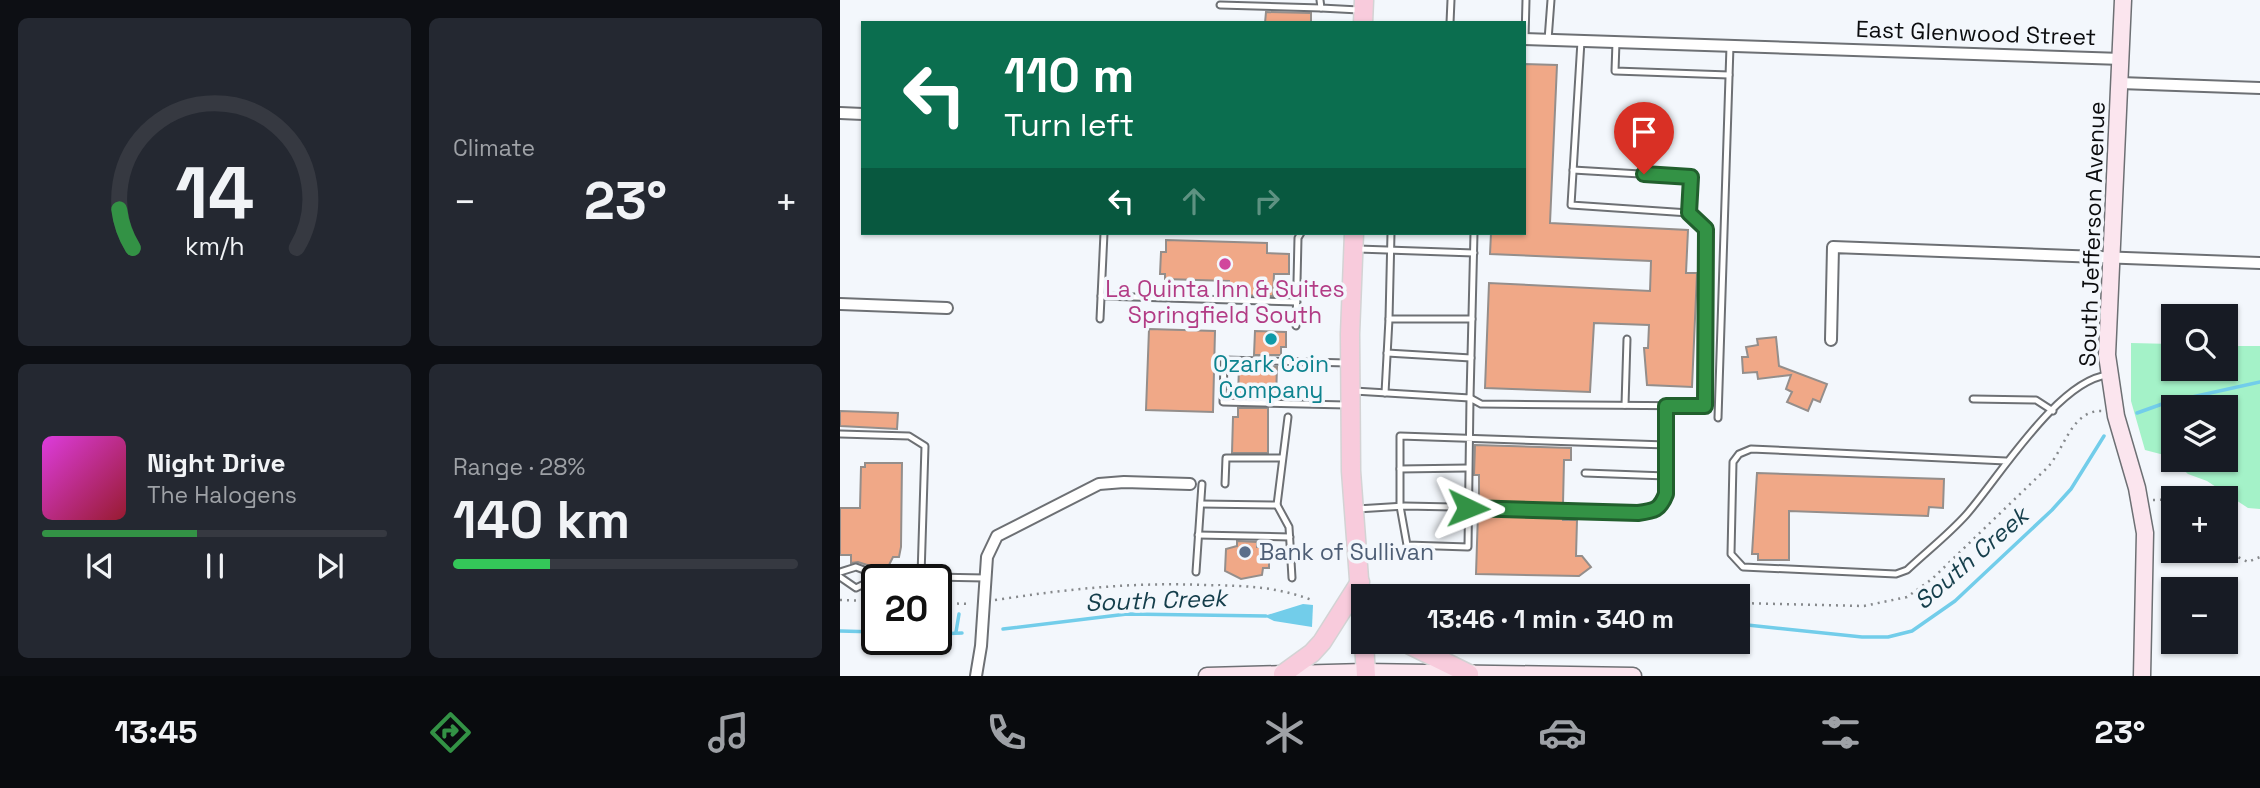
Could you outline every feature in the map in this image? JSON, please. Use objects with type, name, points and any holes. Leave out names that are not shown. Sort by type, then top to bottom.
[{"type":"main road","points":[[1354,241],[1351,363],[1354,509],[1364,584]]},
{"type":"main road","points":[[1285,675],[1312,653],[1351,606]]},
{"type":"main road","points":[[1365,654],[1366,674]]},
{"type":"main road","points":[[1427,654],[1467,675]]},
{"type":"street","name":"South Jefferson Avenue","points":[[2123,0],[2108,375],[2116,416],[2141,503],[2146,557],[2143,676]]},
{"type":"street","name":"East Glenwood Street","points":[[1526,39],[2122,59]]},
{"type":"street","points":[[2120,83],[2260,88]]},
{"type":"street","points":[[840,113],[861,114]]},
{"type":"street","points":[[1831,340],[1833,247],[2260,263]]},
{"type":"street","points":[[840,304],[947,308]]},
{"type":"street","points":[[976,676],[989,550],[1005,530],[1090,488],[1124,481],[1196,484]]},
{"type":"street","points":[[1207,676],[1633,676]]},
{"type":"lane","points":[[1320,0],[1321,8]]},
{"type":"lane","points":[[1450,21],[1451,0]]},
{"type":"lane","points":[[1525,21],[1526,0]]},
{"type":"lane","points":[[1548,40],[1551,0]]},
{"type":"lane","points":[[1220,5],[1363,11]]},
{"type":"lane","points":[[1351,363],[1224,360],[1223,402],[1351,398],[1385,393],[1470,398],[1481,404],[1705,406],[1706,229],[1689,213],[1571,205],[1581,41]]},
{"type":"lane","points":[[1616,42],[1615,71],[1729,75]]},
{"type":"lane","points":[[1718,418],[1730,46]]},
{"type":"lane","points":[[1573,170],[1691,177],[1689,213]]},
{"type":"lane","points":[[1100,319],[1104,235]]},
{"type":"lane","points":[[1297,326],[1297,238],[1299,235]]},
{"type":"lane","points":[[1385,393],[1391,235]]},
{"type":"lane","points":[[1474,235],[1468,438],[1468,547],[1407,545],[1400,506],[1400,436],[1468,438],[1666,445]]},
{"type":"lane","points":[[1354,241],[1390,250],[1474,253]]},
{"type":"lane","points":[[1101,296],[1297,302]]},
{"type":"lane","points":[[1706,310],[1722,310]]},
{"type":"lane","points":[[1389,319],[1472,319]]},
{"type":"lane","points":[[1625,405],[1627,339]]},
{"type":"lane","points":[[1387,353],[1471,358]]},
{"type":"lane","points":[[2006,461],[1751,449],[1739,454],[1733,462],[1731,554],[1743,567],[1896,574],[1907,570],[1964,517],[1997,479],[2006,461],[2053,411],[2077,388],[2108,375]]},
{"type":"lane","points":[[1973,399],[2036,400],[2053,411]]},
{"type":"lane","points":[[1354,509],[1400,506],[1655,511],[1666,494],[1666,406]]},
{"type":"lane","points":[[1288,417],[1277,505],[1290,527],[1292,578]]},
{"type":"lane","points":[[840,434],[909,436],[925,446],[921,564]]},
{"type":"lane","points":[[1225,484],[1226,457],[1281,458]]},
{"type":"lane","points":[[1400,469],[1468,468]]},
{"type":"lane","points":[[1585,473],[1666,476]]},
{"type":"lane","points":[[1196,484],[1200,504],[1196,572]]},
{"type":"lane","points":[[1200,504],[1277,505]]},
{"type":"lane","points":[[1198,535],[1290,537]]},
{"type":"lane","points":[[861,569],[856,567],[840,575],[856,588],[861,586]]},
{"type":"lane","points":[[952,577],[985,578]]},
{"type":"path","points":[[1750,603],[1864,606],[1907,597],[1932,579],[2048,467],[2062,449],[2075,423],[2099,411],[2103,411],[2105,421]]},
{"type":"path","points":[[2141,503],[2161,499]]},
{"type":"path","points":[[2238,557],[2248,562],[2260,557]]},
{"type":"path","points":[[952,603],[984,604],[1084,586],[1142,583],[1276,588],[1312,600]]},
{"type":"path","points":[[840,600],[861,601]]},
{"type":"green space","points":[[2131,343],[2161,344],[2161,381],[2238,381],[2238,346],[2260,346],[2260,509],[2248,508],[2238,501],[2238,486],[2215,486],[2186,472],[2238,472],[2238,395],[2161,395],[2161,454],[2145,450],[2131,401]]},
{"type":"water","points":[[1303,604],[1313,605],[1312,627],[1274,621],[1264,616]]},
{"type":"building","points":[[1266,12],[1311,13],[1311,21],[1265,21]]},
{"type":"building","points":[[1526,64],[1557,65],[1550,223],[1688,230],[1686,273],[1697,273],[1692,387],[1647,385],[1644,348],[1648,348],[1649,325],[1594,323],[1590,392],[1485,388],[1489,283],[1650,291],[1651,261],[1490,254],[1491,235],[1526,235]]},
{"type":"building","name":"La Quinta Inn & Suites Springfield South","points":[[1166,240],[1267,243],[1267,253],[1289,254],[1289,274],[1274,274],[1273,296],[1229,295],[1229,281],[1165,279],[1165,274],[1160,274],[1161,252],[1166,252]]},
{"type":"building","points":[[1149,329],[1215,331],[1213,412],[1146,410]]},
{"type":"building","name":"Ozark Coin Company","points":[[1255,331],[1286,332],[1286,347],[1281,347],[1281,355],[1254,355]]},
{"type":"building","points":[[1776,337],[1779,366],[1827,384],[1820,402],[1813,399],[1808,411],[1787,402],[1792,392],[1786,389],[1791,375],[1758,379],[1757,372],[1743,373],[1742,357],[1748,357],[1746,347],[1758,345],[1757,339]]},
{"type":"building","points":[[1239,366],[1277,367],[1276,398],[1238,397]]},
{"type":"building","points":[[1238,408],[1268,408],[1268,453],[1232,453],[1233,417],[1238,417]]},
{"type":"building","points":[[840,411],[898,413],[897,429],[840,426]]},
{"type":"building","points":[[1475,445],[1571,448],[1571,460],[1564,460],[1563,504],[1479,502],[1479,475],[1474,475]]},
{"type":"building","points":[[865,463],[902,463],[901,547],[899,557],[893,557],[890,564],[851,563],[851,555],[840,555],[840,508],[860,508],[861,467],[865,467]]},
{"type":"building","points":[[1757,473],[1944,479],[1943,508],[1929,507],[1928,516],[1789,511],[1789,560],[1758,560],[1758,554],[1752,554]]},
{"type":"building","points":[[1478,513],[1563,514],[1563,520],[1577,520],[1576,556],[1582,556],[1591,567],[1579,576],[1476,574]]},
{"type":"building","name":"Bank of Sullivan","points":[[1237,541],[1257,542],[1257,547],[1264,547],[1263,555],[1269,555],[1269,568],[1263,568],[1262,575],[1241,579],[1225,571],[1226,549],[1237,546]]},
{"type":"waterway","name":"South Creek","points":[[2137,413],[2165,403],[2260,382]]},
{"type":"waterway","name":"South Creek","points":[[1750,625],[1862,637],[1888,637],[1912,631],[1955,601],[2052,510],[2071,489],[2104,436]]},
{"type":"waterway","points":[[956,632],[959,614]]},
{"type":"waterway","name":"South Creek","points":[[1003,629],[1127,614],[1266,616]]},
{"type":"waterway","name":"South Creek","points":[[840,631],[861,632]]},
{"type":"waterway","name":"South Creek","points":[[952,633],[962,633]]},
{"type":"place","name":"La Quinta Inn & Suites Springfield South","points":[[1225,264]]},
{"type":"place","name":"Ozark Coin Company","points":[[1271,339]]},
{"type":"place","name":"Bank of Sullivan","points":[[1245,552]]},
{"type":"route","points":[[1468,508],[1638,513],[1655,511],[1662,504],[1666,494],[1666,406],[1705,406],[1706,229],[1689,213],[1691,177],[1644,174]]}]
